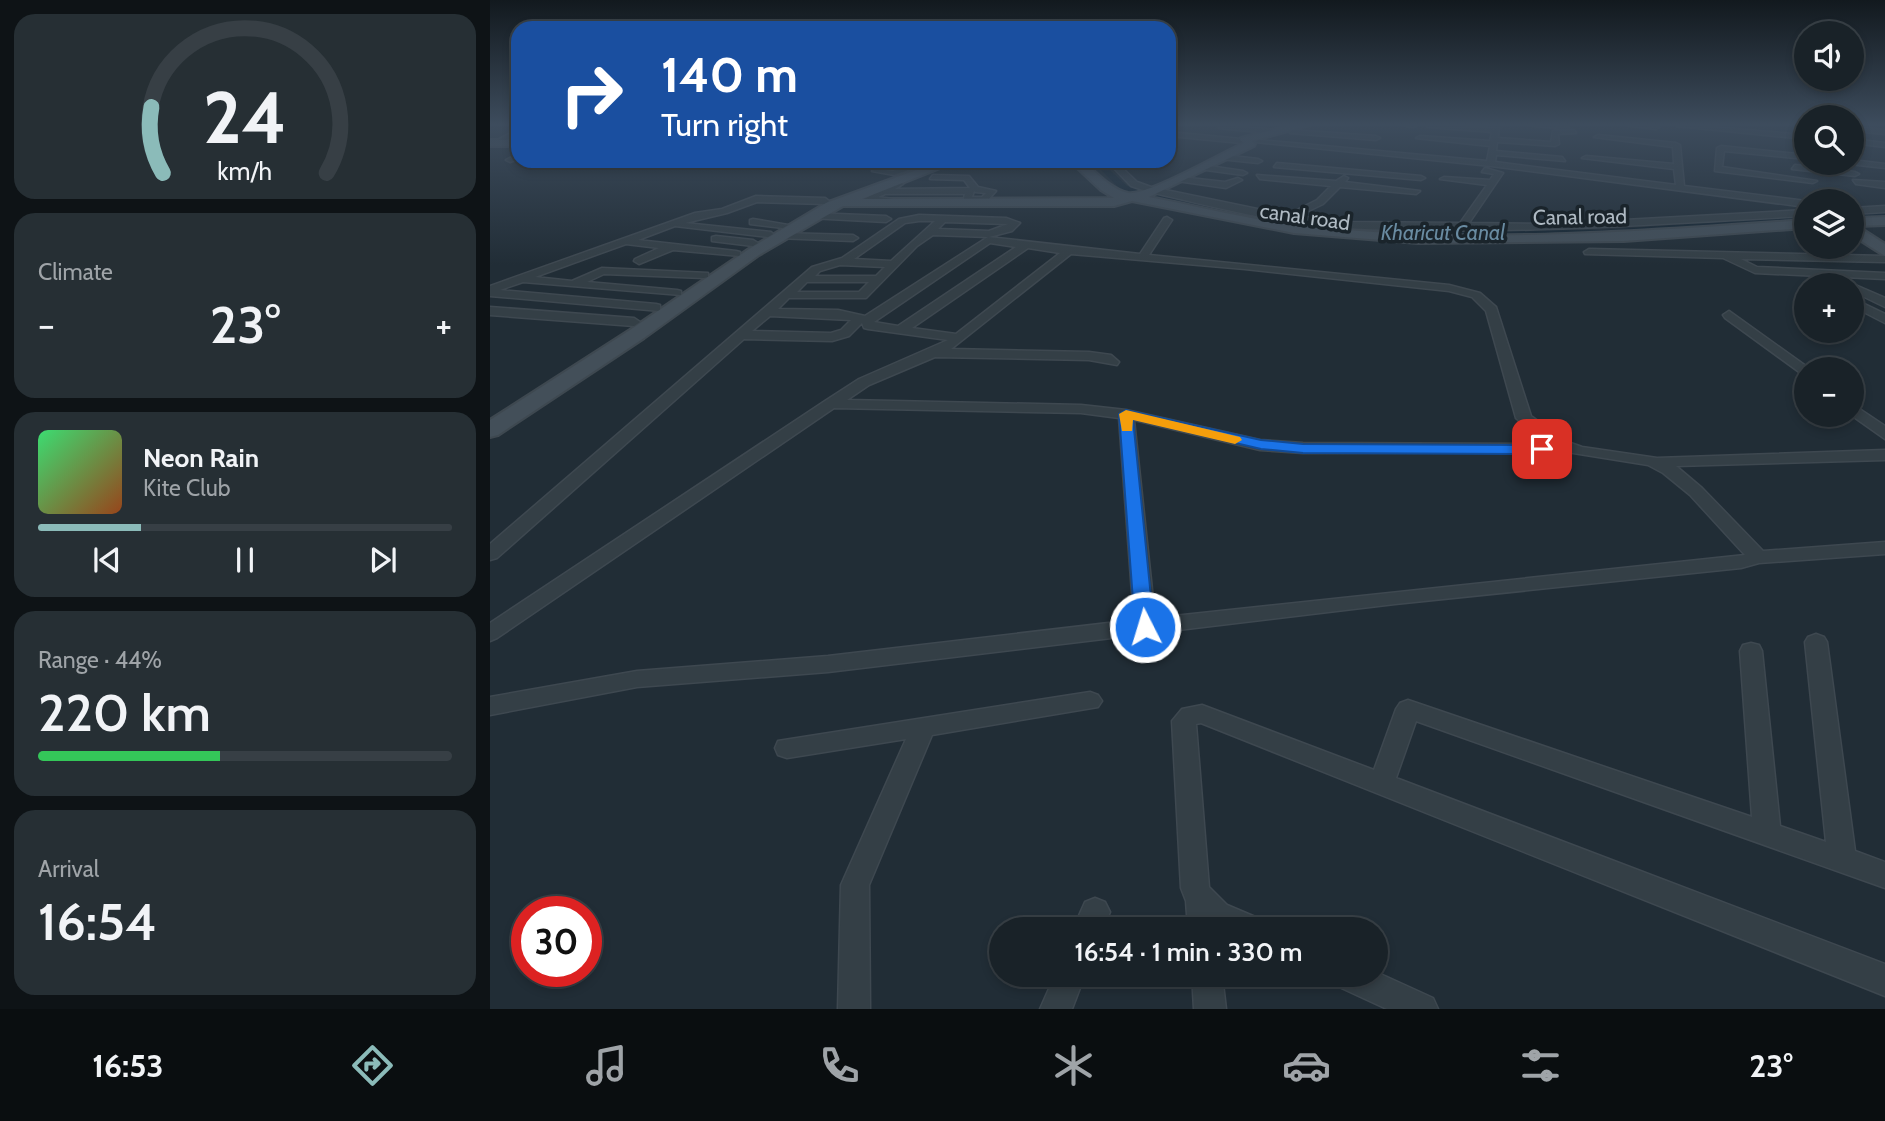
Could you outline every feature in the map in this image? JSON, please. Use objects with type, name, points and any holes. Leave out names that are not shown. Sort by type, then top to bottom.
[{"type":"street","points":[[902,171],[892,173],[886,183],[868,199],[985,200],[992,191],[975,189],[966,178],[939,171]]},
{"type":"street","points":[[490,415],[736,254],[834,201],[912,171]]},
{"type":"street","points":[[490,430],[771,235],[813,216],[834,201],[922,171]]},
{"type":"street","name":"Canal road","points":[[1088,171],[1112,191],[1130,197],[1294,229],[1418,239],[1624,237],[1794,225]]},
{"type":"street","name":"canal road","points":[[1123,171],[1134,184],[1152,190],[1287,218],[1343,225],[1604,225],[1794,214]]},
{"type":"street","points":[[1152,190],[1190,171]]},
{"type":"street","points":[[490,292],[693,217],[724,211],[756,199],[873,205],[1114,202],[1174,182],[1195,171]]},
{"type":"street","points":[[1174,182],[1226,185],[1240,180],[1220,171]]},
{"type":"street","points":[[1234,171],[1243,173]]},
{"type":"street","points":[[1271,171],[1346,174],[1417,188],[1346,174],[1324,171]]},
{"type":"street","points":[[1341,171],[1346,174]]},
{"type":"street","points":[[1287,218],[1320,202],[1348,171]]},
{"type":"street","points":[[1260,177],[1361,171]]},
{"type":"street","points":[[1462,227],[1499,173],[1495,171]]},
{"type":"street","points":[[1610,171],[1680,188],[1794,202]]},
{"type":"street","points":[[1679,171],[1680,188]]},
{"type":"street","points":[[1721,171],[1724,174],[1784,178],[1812,175],[1825,182]]},
{"type":"street","points":[[1776,171],[1794,173]]},
{"type":"street","points":[[1864,173],[1883,179]]},
{"type":"street","points":[[1753,174],[1754,187]]},
{"type":"street","points":[[1784,178],[1785,190]]},
{"type":"street","points":[[1444,179],[1494,180]]},
{"type":"street","points":[[1174,182],[1213,191]]},
{"type":"street","points":[[886,183],[970,191],[967,200]]},
{"type":"street","points":[[886,183],[935,191],[971,183]]},
{"type":"street","points":[[928,201],[935,191]]},
{"type":"street","points":[[1724,193],[1730,209]]},
{"type":"street","points":[[1320,202],[1334,204]]},
{"type":"street","points":[[1864,210],[1885,209]]},
{"type":"street","points":[[813,216],[886,219]]},
{"type":"street","points":[[693,217],[771,235]]},
{"type":"street","points":[[742,335],[840,336],[993,237],[1009,230],[1015,223],[910,219],[896,225],[840,262]]},
{"type":"street","points":[[821,314],[862,296],[912,244],[927,236],[943,219]]},
{"type":"street","points":[[1142,258],[1167,220]]},
{"type":"street","points":[[1864,222],[1885,221]]},
{"type":"street","points":[[672,225],[771,235]]},
{"type":"street","points":[[650,233],[853,238]]},
{"type":"street","points":[[876,239],[927,236],[993,237],[1069,251],[1405,283],[1449,288],[1476,295],[1492,310],[1524,418],[1546,440],[1569,449]]},
{"type":"street","points":[[1864,237],[1885,251]]},
{"type":"street","points":[[624,242],[736,254]]},
{"type":"street","points":[[605,257],[639,243]]},
{"type":"street","points":[[900,330],[1026,245]]},
{"type":"street","points":[[639,261],[672,247]]},
{"type":"street","points":[[682,259],[702,250]]},
{"type":"street","points":[[490,633],[864,382],[933,353],[959,338],[1069,251]]},
{"type":"street","points":[[1589,252],[1885,258]]},
{"type":"street","points":[[1724,254],[1755,270],[1885,276]]},
{"type":"street","points":[[490,554],[821,266],[840,262],[894,264]]},
{"type":"street","points":[[573,284],[602,271],[704,275]]},
{"type":"street","points":[[520,279],[677,293]]},
{"type":"street","points":[[805,279],[879,279]]},
{"type":"street","points":[[490,292],[656,308]]},
{"type":"street","points":[[1864,292],[1885,303]]},
{"type":"street","points":[[787,295],[862,296]]},
{"type":"street","points":[[1864,308],[1885,319]]},
{"type":"street","points":[[490,311],[634,322]]},
{"type":"street","points":[[768,312],[864,318],[869,325],[959,338]]},
{"type":"street","points":[[1729,315],[1794,364]]},
{"type":"street","points":[[933,353],[1089,356],[1105,358],[1112,362]]},
{"type":"street","points":[[830,404],[1082,409],[1126,414],[1233,440],[1303,448],[1569,449],[1656,462],[1885,455]]},
{"type":"street","points":[[1126,414],[1145,627]]},
{"type":"street","points":[[1864,417],[1885,434]]},
{"type":"street","points":[[1656,462],[1674,471],[1758,557]]},
{"type":"street","points":[[490,706],[638,679],[828,664],[1395,597],[1741,562],[1758,557],[1885,548]]},
{"type":"street","points":[[1816,642],[1842,860]]},
{"type":"street","points":[[1751,651],[1767,834]]},
{"type":"street","points":[[787,748],[1090,701]]},
{"type":"street","points":[[1382,783],[1408,709],[1885,875]]},
{"type":"street","points":[[1222,917],[1212,913],[1201,916],[1195,888],[1184,721],[1190,716],[1202,714],[1885,980]]},
{"type":"street","points":[[854,1009],[855,885],[923,727]]},
{"type":"street","points":[[1056,1009],[1065,987]]},
{"type":"street","points":[[1208,987],[1210,1009]]},
{"type":"street","points":[[1374,987],[1422,1009]]},
{"type":"waterway","name":"Kharicut Canal","points":[[1106,171],[1124,188],[1327,229]]},
{"type":"waterway","name":"Kharicut Canal","points":[[1864,216],[1885,215]]},
{"type":"waterway","name":"Kharicut Canal","points":[[1397,233],[1602,233],[1794,220]]},
{"type":"slow traffic","points":[[1127,428],[1126,414],[1235,440]]},
{"type":"route","points":[[1145,627],[1126,414],[1261,445],[1303,448],[1542,449]]}]
